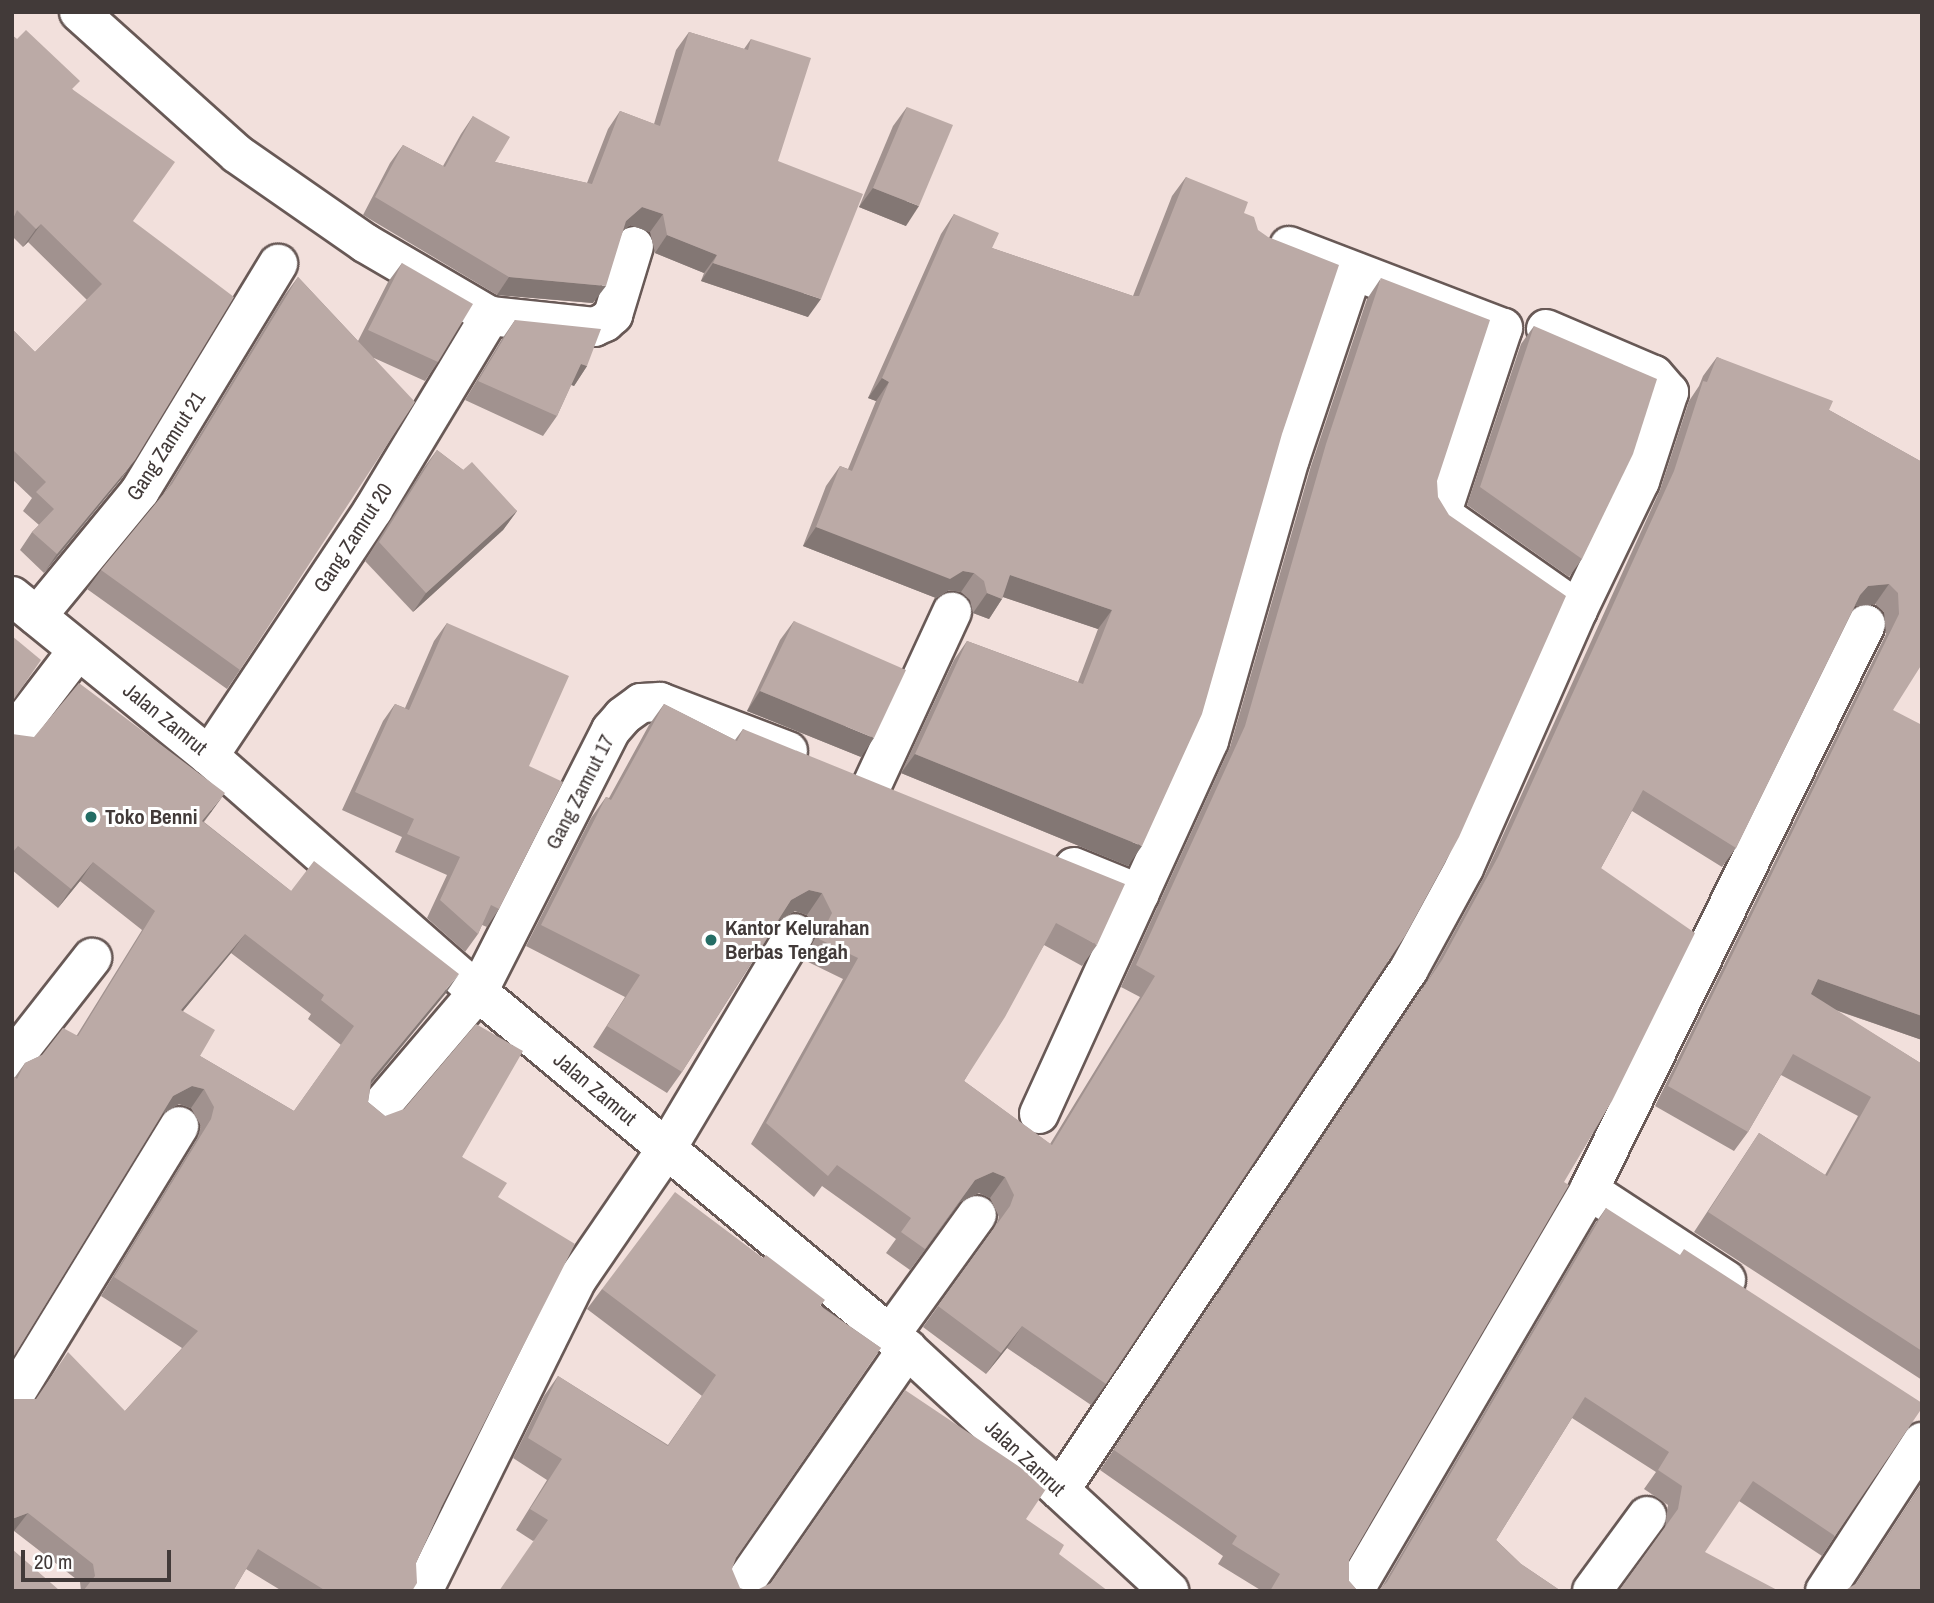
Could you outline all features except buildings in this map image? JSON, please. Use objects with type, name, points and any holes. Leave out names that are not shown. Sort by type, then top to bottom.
[{"type":"street","points":[[79,12],[237,155],[365,243],[490,316],[594,327],[605,322],[613,315],[634,246]]},
{"type":"street","points":[[1262,236],[1503,328],[1443,509],[1447,518],[1578,610]]},
{"type":"street","name":"Gang Zamrut 21","points":[[25,606],[141,491],[278,264]]},
{"type":"street","points":[[1039,1114],[1209,741],[1290,459],[1353,271]]},
{"type":"street","name":"Gang Zamrut 20","points":[[209,755],[373,510],[490,316]]},
{"type":"street","points":[[1060,1490],[1409,969],[1464,868],[1578,610],[1640,481],[1669,392],[1654,375],[1546,329]]},
{"type":"street","name":"Jalan Zamrut","points":[[25,606],[209,755],[478,992],[899,1342],[1169,1591]]},
{"type":"street","points":[[873,785],[952,612]]},
{"type":"street","points":[[1354,1591],[1588,1191],[1866,625]]},
{"type":"street","points":[[12,736],[78,650]]},
{"type":"street","name":"Gang Zamrut 17","points":[[375,1113],[478,992],[611,730],[641,704],[660,702],[690,711],[911,801]]},
{"type":"street","points":[[1038,853],[1140,894]]},
{"type":"street","points":[[423,1591],[572,1289],[667,1148],[795,933]]},
{"type":"street","points":[[12,1060],[92,958]]},
{"type":"street","points":[[12,1399],[180,1126]]},
{"type":"street","points":[[1588,1191],[1761,1302]]},
{"type":"street","points":[[739,1591],[977,1215]]},
{"type":"street","points":[[1825,1591],[1922,1442]]},
{"type":"street","points":[[1592,1591],[1647,1516]]},
{"type":"place","name":"Toko Benni","points":[[91,817]]},
{"type":"place","name":"Kantor Kelurahan Berbas Tengah","points":[[711,940]]}]
